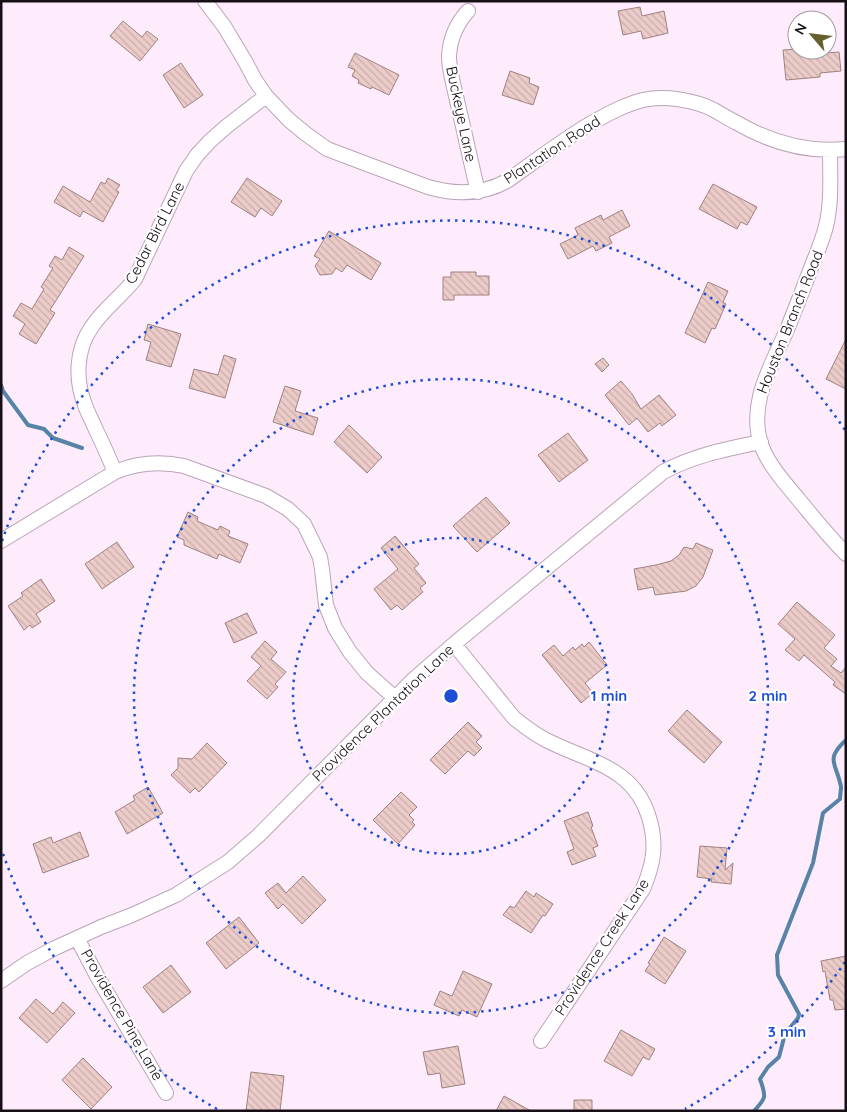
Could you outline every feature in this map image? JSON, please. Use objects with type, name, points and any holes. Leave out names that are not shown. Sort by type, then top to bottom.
[{"type":"street","name":"Plantation Road","points":[[205,1],[224,26],[266,96],[289,120],[306,134],[327,149],[442,191],[478,192],[498,186],[571,136],[609,113],[636,102],[654,98],[671,98],[695,102],[712,109],[738,124],[789,145],[817,150],[846,148]]},
{"type":"street","name":"Buckeye Lane","points":[[468,11],[453,35],[449,57],[478,192]]},
{"type":"street","name":"Cedar Bird Lane","points":[[115,472],[80,390],[78,362],[86,337],[107,307],[135,279],[186,171],[197,155],[228,126],[266,96]]},
{"type":"street","name":"Houston Branch Road","points":[[830,150],[830,198],[821,244],[787,330],[762,386],[757,416],[758,431],[768,459],[823,530],[846,554]]},
{"type":"street","name":"Providence Plantation Lane","points":[[1,981],[27,963],[77,938],[132,916],[176,895],[224,864],[258,836],[414,679],[663,472],[692,458],[761,442]]},
{"type":"street","points":[[1,541],[115,472],[134,465],[170,463],[184,466],[266,496],[288,509],[304,524],[320,557],[326,606],[335,628],[350,652],[367,673],[395,698]]},
{"type":"street","name":"Providence Creek Lane","points":[[454,644],[514,718],[523,726],[545,740],[613,770],[626,780],[641,798],[653,831],[654,854],[651,871],[643,889],[541,1041]]},
{"type":"street","name":"Providence Pine Lane","points":[[77,938],[97,976],[166,1092]]},
{"type":"building","points":[[640,7],[642,16],[664,11],[668,33],[643,39],[641,31],[623,35],[618,11]]},
{"type":"building","points":[[123,21],[142,37],[147,31],[158,39],[140,61],[110,36]]},
{"type":"building","points":[[783,50],[787,50],[787,60],[837,60],[837,52],[839,52],[841,71],[820,73],[820,77],[786,80]]},
{"type":"building","points":[[355,53],[399,75],[389,95],[358,83],[359,80],[352,76],[355,70],[348,67]]},
{"type":"building","points":[[181,63],[203,95],[184,108],[163,75]]},
{"type":"building","points":[[510,71],[530,78],[529,83],[539,87],[533,105],[502,95]]},
{"type":"building","points":[[108,178],[120,185],[116,190],[119,192],[103,222],[83,211],[80,217],[54,202],[63,186],[90,202],[101,182],[105,184]]},
{"type":"building","points":[[247,178],[282,201],[272,216],[261,208],[255,217],[231,202]]},
{"type":"building","points":[[713,184],[757,207],[747,225],[741,222],[737,229],[699,209]]},
{"type":"building","points":[[622,210],[630,226],[609,237],[612,243],[596,251],[593,246],[568,259],[560,244],[578,235],[575,228],[601,215],[603,220]]},
{"type":"building","points":[[329,231],[381,263],[371,280],[347,265],[342,272],[336,268],[332,274],[320,275],[315,266],[320,259],[314,256]]},
{"type":"building","points":[[69,247],[84,256],[50,310],[55,313],[36,344],[19,334],[25,324],[13,316],[21,303],[32,309],[44,289],[41,287],[53,268],[49,266],[55,256],[62,260]]},
{"type":"building","points":[[451,272],[476,272],[476,276],[489,276],[489,295],[454,295],[454,300],[443,300],[443,277],[451,277]]},
{"type":"building","points":[[708,282],[728,291],[723,302],[726,304],[715,329],[712,328],[705,343],[685,333]]},
{"type":"building","points":[[148,324],[181,334],[171,367],[146,360],[151,342],[144,340]]},
{"type":"building","points":[[846,339],[846,389],[826,379]]},
{"type":"building","points":[[224,355],[236,359],[225,398],[189,388],[194,369],[218,375]]},
{"type":"building","points":[[603,358],[609,365],[602,372],[595,364]]},
{"type":"building","points":[[621,381],[641,409],[659,395],[676,415],[662,426],[660,423],[648,432],[637,418],[629,425],[605,395]]},
{"type":"building","points":[[285,386],[301,391],[295,411],[318,418],[313,435],[273,422]]},
{"type":"building","points":[[349,425],[382,457],[367,473],[334,442]]},
{"type":"building","points":[[568,433],[588,460],[559,482],[538,455]]},
{"type":"building","points":[[486,497],[510,523],[477,552],[453,526]]},
{"type":"building","points":[[188,512],[198,517],[197,521],[218,530],[220,526],[230,531],[228,536],[248,544],[240,563],[219,554],[217,559],[184,545],[184,540],[177,537]]},
{"type":"building","points":[[395,536],[419,564],[414,568],[426,583],[420,588],[423,592],[402,610],[397,605],[391,610],[374,589],[398,569],[381,548]]},
{"type":"building","points":[[117,542],[134,567],[102,589],[85,564]]},
{"type":"building","points":[[696,543],[713,550],[703,577],[696,586],[686,591],[655,595],[653,587],[638,590],[634,569],[671,561],[679,555],[684,547],[693,549]]},
{"type":"building","points":[[41,579],[55,601],[36,614],[41,622],[32,628],[30,625],[24,630],[8,606],[23,596],[21,593]]},
{"type":"building","points":[[797,602],[835,635],[824,648],[837,659],[831,666],[841,673],[846,667],[846,694],[833,685],[835,682],[804,655],[799,661],[785,650],[795,639],[778,624]]},
{"type":"building","points":[[247,613],[257,633],[234,643],[225,623]]},
{"type":"building","points":[[265,641],[277,652],[271,659],[286,672],[275,684],[278,687],[267,699],[247,681],[261,666],[251,657]]},
{"type":"building","points":[[589,642],[607,665],[585,683],[593,693],[581,703],[542,655],[554,645],[563,656],[573,647],[575,650],[582,644],[584,647]]},
{"type":"building","points":[[687,710],[722,742],[704,763],[668,731]]},
{"type":"building","points":[[468,722],[482,736],[476,742],[482,748],[474,756],[468,751],[445,774],[430,760]]},
{"type":"building","points":[[207,743],[227,763],[199,792],[195,788],[190,793],[171,775],[178,768],[178,758],[192,759]]},
{"type":"building","points":[[148,787],[163,813],[127,834],[115,812],[135,800],[133,796]]},
{"type":"building","points":[[401,792],[417,807],[409,815],[414,820],[412,822],[415,825],[398,844],[373,820]]},
{"type":"building","points":[[588,812],[598,846],[593,848],[596,856],[572,865],[567,852],[574,849],[564,821]]},
{"type":"building","points":[[80,832],[89,856],[43,873],[33,844],[51,837],[53,843]]},
{"type":"building","points":[[700,846],[727,848],[725,870],[733,863],[731,884],[711,882],[712,879],[697,877]]},
{"type":"building","points":[[303,876],[326,900],[302,924],[283,904],[278,909],[265,893],[278,883],[286,893]]},
{"type":"building","points":[[526,891],[534,897],[536,893],[553,904],[531,933],[503,915],[510,906],[514,908]]},
{"type":"building","points":[[239,917],[259,943],[226,969],[206,943]]},
{"type":"building","points":[[664,937],[686,951],[665,984],[645,971]]},
{"type":"building","points":[[846,956],[846,1009],[835,1010],[833,1000],[830,1000],[825,971],[823,972],[821,961]]},
{"type":"building","points":[[171,965],[191,992],[163,1013],[143,987]]},
{"type":"building","points":[[463,971],[492,984],[477,1017],[462,1010],[459,1016],[434,1005],[440,991],[452,996]]},
{"type":"building","points":[[36,999],[53,1014],[63,1002],[75,1013],[47,1043],[19,1018]]},
{"type":"building","points":[[621,1030],[655,1049],[649,1060],[643,1057],[632,1076],[604,1061]]},
{"type":"building","points":[[458,1046],[465,1084],[442,1088],[440,1073],[428,1075],[423,1052]]},
{"type":"building","points":[[83,1058],[112,1087],[91,1109],[62,1080]]},
{"type":"building","points":[[251,1072],[284,1076],[280,1111],[246,1111]]},
{"type":"building","points":[[504,1096],[531,1111],[496,1111]]},
{"type":"building","points":[[574,1100],[592,1100],[592,1111],[574,1111]]},
{"type":"waterway","points":[[1,385],[3,391],[28,425],[44,429],[53,438],[82,448]]},
{"type":"waterway","points":[[754,1111],[764,1096],[760,1079],[768,1067],[779,1057],[785,1034],[799,1014],[778,975],[777,955],[813,863],[823,813],[840,799],[841,787],[834,758],[835,753],[846,740]]}]
